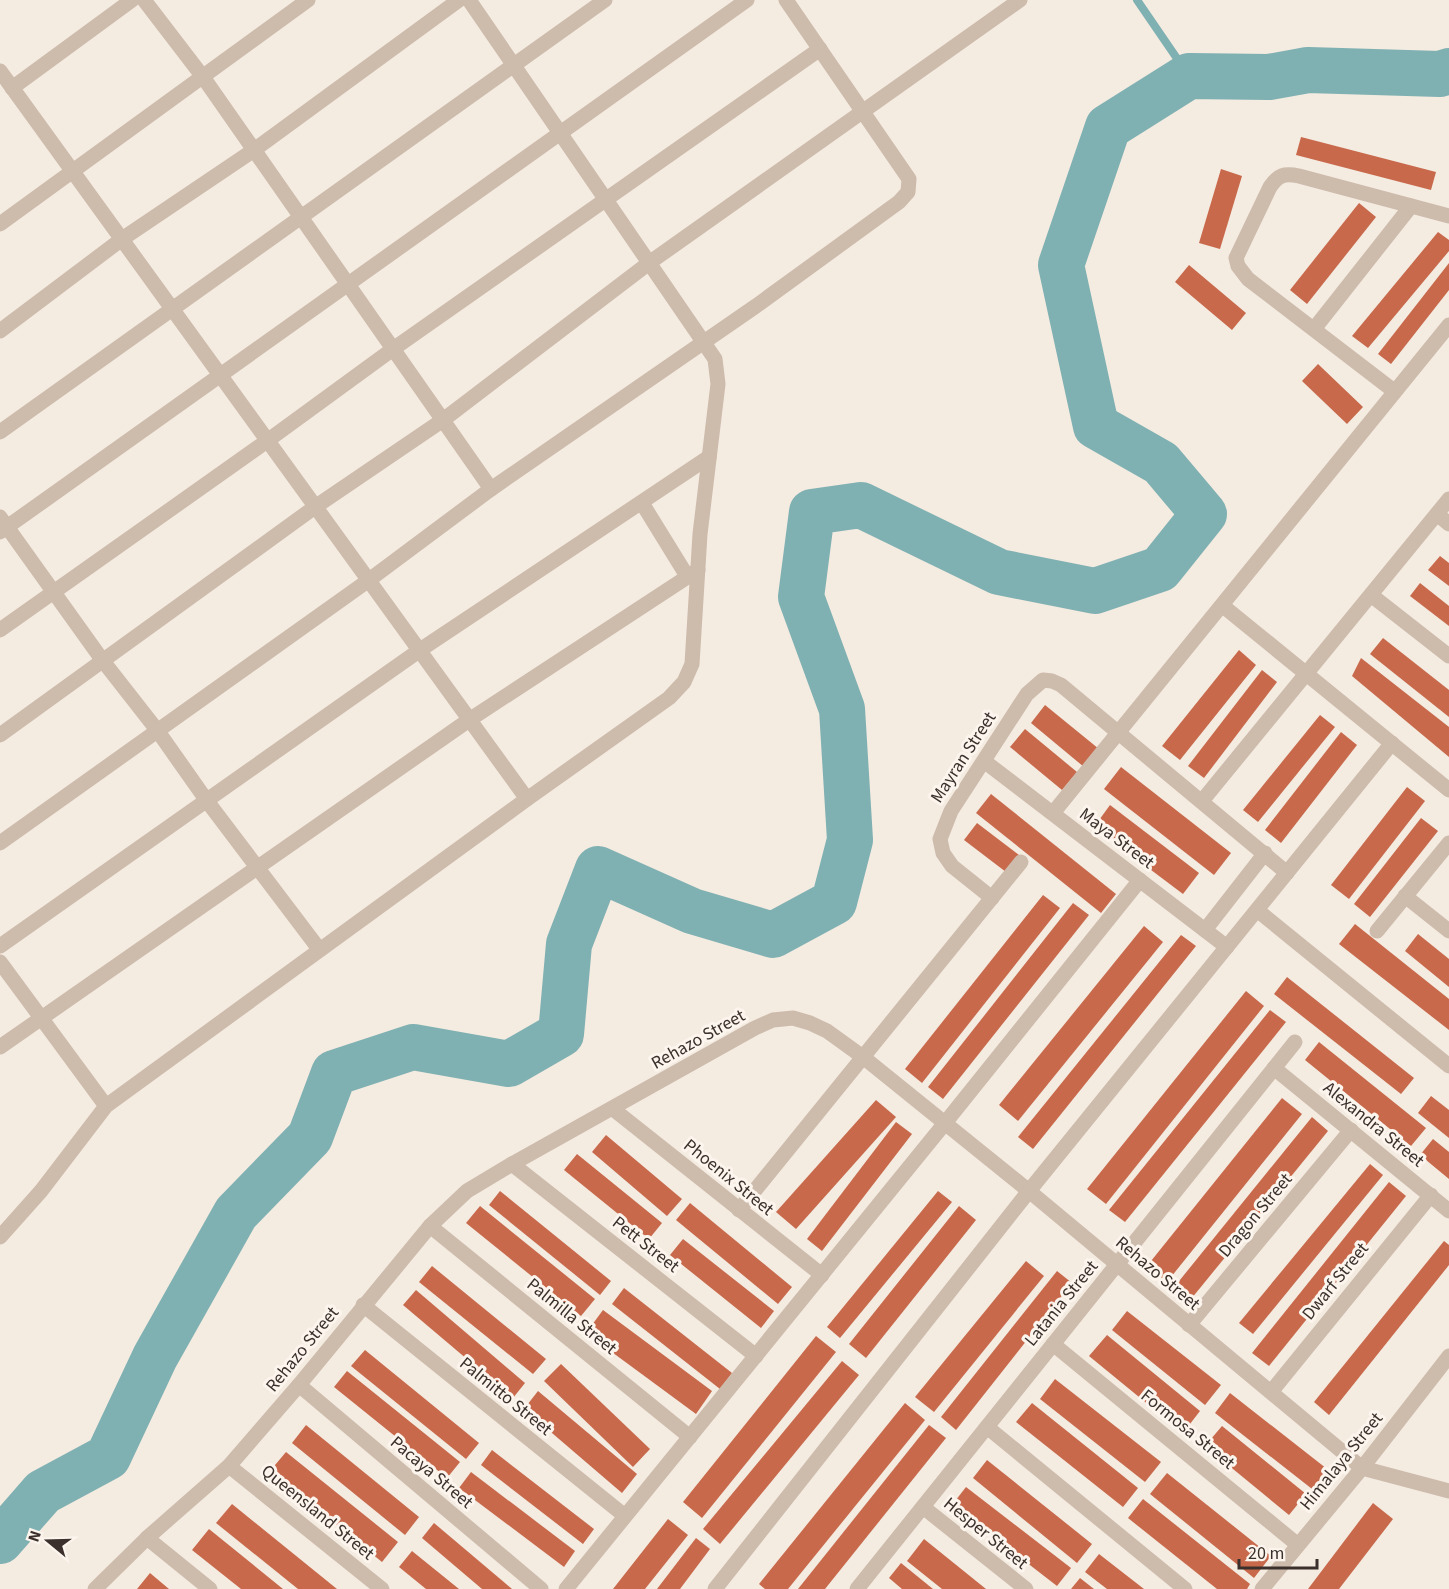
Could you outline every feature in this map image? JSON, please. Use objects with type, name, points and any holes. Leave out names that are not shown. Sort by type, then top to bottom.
[{"type":"street","points":[[12,88],[132,0]]},
{"type":"street","points":[[144,0],[203,77],[491,489]]},
{"type":"street","points":[[0,224],[308,0]]},
{"type":"street","points":[[0,331],[122,239],[254,150],[459,0]]},
{"type":"street","points":[[0,1237],[41,1191],[106,1106],[527,799],[669,699],[684,682],[692,664],[692,573],[718,384],[715,359],[469,0]]},
{"type":"street","points":[[0,432],[605,0]]},
{"type":"street","points":[[320,949],[2,525],[220,376],[747,0]]},
{"type":"street","points":[[0,843],[369,580],[491,489],[899,202],[908,192],[909,179],[786,0]]},
{"type":"street","points":[[0,735],[315,507],[443,420],[649,263],[1020,0]]},
{"type":"street","points":[[0,630],[393,349],[820,49]]},
{"type":"street","points":[[0,71],[527,799]]},
{"type":"street","points":[[1394,391],[1248,279],[1238,266],[1236,258],[1276,179],[1283,174],[1299,176],[1449,216]]},
{"type":"street","points":[[1314,329],[1411,206]]},
{"type":"street","points":[[1053,813],[1449,325]]},
{"type":"street","points":[[0,946],[420,650],[709,457]]},
{"type":"street","points":[[1202,801],[1371,595],[1443,519],[1449,499]]},
{"type":"street","points":[[642,503],[692,573]]},
{"type":"street","points":[[0,1047],[469,720],[692,573]]},
{"type":"street","points":[[1371,595],[1449,656]]},
{"type":"street","points":[[1223,606],[1449,790]]},
{"type":"street","name":"Mayran Street","points":[[992,898],[952,866],[943,853],[940,839],[951,811],[1034,687],[1043,681],[1052,681],[1061,685],[1119,732]]},
{"type":"street","points":[[1119,732],[1287,873]]},
{"type":"street","points":[[715,1589],[1029,1191],[1392,743]]},
{"type":"street","name":"Maya Street","points":[[984,760],[1227,947]]},
{"type":"street","points":[[1377,931],[1449,843]]},
{"type":"street","points":[[1205,930],[1265,853]]},
{"type":"street","points":[[740,1210],[1021,862]]},
{"type":"street","points":[[566,1589],[945,1124],[1140,879]]},
{"type":"street","points":[[1405,896],[1449,931]]},
{"type":"street","points":[[1257,910],[1449,1066]]},
{"type":"street","points":[[0,962],[106,1106]]},
{"type":"street","name":"Rehazo Street","points":[[96,1589],[147,1538],[229,1466],[430,1226],[468,1191],[755,1028],[773,1020],[793,1018],[827,1031],[863,1057],[1029,1191],[1362,1468]]},
{"type":"street","name":"Latania Street","points":[[860,1588],[1295,1042]]},
{"type":"street","name":"Alexandra Street","points":[[1274,1068],[1449,1210]]},
{"type":"street","name":"Phoenix Street","points":[[613,1109],[822,1275]]},
{"type":"street","name":"Dragon Street","points":[[1189,1325],[1351,1130]]},
{"type":"street","name":"Pett Street","points":[[512,1164],[756,1356]]},
{"type":"street","name":"Dwarf Street","points":[[1270,1392],[1431,1195]]},
{"type":"street","name":"Palmilla Street","points":[[430,1226],[690,1437]]},
{"type":"street","name":"Palmitto Street","points":[[363,1305],[625,1516]]},
{"type":"street","name":"Formosa Street","points":[[1053,1344],[1298,1545]]},
{"type":"street","name":"Himalaya Street","points":[[1262,1589],[1362,1468],[1449,1356]]},
{"type":"street","name":"Pacaya Street","points":[[298,1385],[541,1589]]},
{"type":"street","points":[[987,1427],[1185,1589]]},
{"type":"street","name":"Queensland Street","points":[[229,1466],[382,1589]]},
{"type":"street","points":[[1362,1468],[1449,1491]]},
{"type":"street","name":"Hesper Street","points":[[923,1507],[1026,1589]]},
{"type":"street","points":[[147,1538],[210,1589]]},
{"type":"building","points":[[1301,137],[1436,172],[1431,190],[1296,155]]},
{"type":"building","points":[[1221,169],[1242,176],[1220,249],[1199,243]]},
{"type":"building","points":[[1359,203],[1376,217],[1307,304],[1290,290]]},
{"type":"building","points":[[1438,232],[1449,240],[1449,251],[1368,348],[1352,336]]},
{"type":"building","points":[[1449,263],[1449,290],[1391,364],[1378,354]]},
{"type":"building","points":[[1189,265],[1246,313],[1232,330],[1175,282]]},
{"type":"building","points":[[1318,364],[1363,407],[1347,424],[1302,381]]},
{"type":"building","points":[[1440,556],[1449,563],[1449,586],[1428,570]]},
{"type":"building","points":[[1420,583],[1449,606],[1449,626],[1410,596]]},
{"type":"building","points":[[1383,638],[1449,690],[1449,717],[1370,654]]},
{"type":"building","points":[[1239,650],[1256,665],[1180,760],[1162,746]]},
{"type":"building","points":[[1361,658],[1449,727],[1449,757],[1352,676]]},
{"type":"building","points":[[1262,670],[1277,682],[1204,778],[1188,766]]},
{"type":"building","points":[[1045,705],[1099,749],[1084,767],[1031,723]]},
{"type":"building","points":[[1320,715],[1335,727],[1258,822],[1243,810]]},
{"type":"building","points":[[1025,729],[1077,772],[1062,790],[1010,747]]},
{"type":"building","points":[[1341,732],[1357,745],[1281,843],[1265,830]]},
{"type":"building","points":[[1121,767],[1231,853],[1214,875],[1104,789]]},
{"type":"building","points":[[1407,787],[1425,801],[1349,899],[1331,885]]},
{"type":"building","points":[[991,794],[1116,894],[1101,913],[976,813]]},
{"type":"building","points":[[1110,805],[1199,873],[1183,894],[1094,827]]},
{"type":"building","points":[[1421,818],[1438,831],[1370,917],[1354,904]]},
{"type":"building","points":[[977,823],[1019,855],[1006,872],[964,840]]},
{"type":"building","points":[[1043,895],[1060,908],[922,1083],[905,1069]]},
{"type":"building","points":[[1073,903],[1089,915],[943,1099],[928,1087]]},
{"type":"building","points":[[1355,924],[1449,999],[1449,1030],[1339,944]]},
{"type":"building","points":[[1144,926],[1163,942],[1018,1121],[999,1105]]},
{"type":"building","points":[[1418,934],[1449,959],[1449,987],[1405,951]]},
{"type":"building","points":[[1181,935],[1196,946],[1033,1149],[1018,1137]]},
{"type":"building","points":[[1287,977],[1414,1078],[1401,1094],[1274,994]]},
{"type":"building","points":[[1246,991],[1264,1006],[1106,1204],[1087,1189]]},
{"type":"building","points":[[1270,1010],[1286,1022],[1125,1222],[1109,1210]]},
{"type":"building","points":[[1319,1042],[1426,1128],[1411,1146],[1305,1060]]},
{"type":"building","points":[[1431,1096],[1449,1110],[1449,1138],[1418,1113]]},
{"type":"building","points":[[1282,1098],[1302,1114],[1167,1282],[1147,1266]]},
{"type":"building","points":[[876,1100],[896,1117],[796,1229],[776,1212]]},
{"type":"building","points":[[1312,1117],[1328,1131],[1187,1304],[1171,1291]]},
{"type":"building","points":[[896,1122],[912,1134],[822,1251],[807,1239]]},
{"type":"building","points":[[606,1135],[682,1199],[667,1216],[592,1152]]},
{"type":"building","points":[[1433,1139],[1449,1152],[1449,1179],[1420,1155]]},
{"type":"building","points":[[577,1154],[662,1223],[649,1239],[564,1170]]},
{"type":"building","points":[[1370,1164],[1383,1175],[1253,1334],[1239,1323]]},
{"type":"building","points":[[1389,1182],[1406,1196],[1269,1366],[1252,1353]]},
{"type":"building","points":[[500,1191],[611,1281],[600,1295],[489,1205]]},
{"type":"building","points":[[938,1191],[952,1202],[840,1338],[827,1327]]},
{"type":"building","points":[[690,1203],[792,1287],[778,1304],[676,1220]]},
{"type":"building","points":[[480,1206],[595,1299],[581,1316],[466,1223]]},
{"type":"building","points":[[959,1206],[976,1220],[866,1358],[849,1344]]},
{"type":"building","points":[[683,1239],[774,1311],[761,1328],[670,1255]]},
{"type":"building","points":[[1444,1241],[1449,1245],[1449,1265],[1329,1415],[1314,1402]]},
{"type":"building","points":[[1026,1261],[1044,1276],[934,1412],[915,1397]]},
{"type":"building","points":[[432,1266],[546,1359],[533,1374],[419,1282]]},
{"type":"building","points":[[1057,1271],[1072,1283],[956,1430],[941,1417]]},
{"type":"building","points":[[624,1288],[732,1373],[720,1389],[612,1304]]},
{"type":"building","points":[[416,1290],[525,1383],[513,1398],[403,1305]]},
{"type":"building","points":[[603,1310],[712,1391],[696,1414],[586,1333]]},
{"type":"building","points":[[1127,1311],[1221,1385],[1205,1405],[1112,1330]]},
{"type":"building","points":[[1107,1335],[1200,1411],[1183,1433],[1089,1356]]},
{"type":"building","points":[[816,1336],[836,1352],[702,1518],[683,1502]]},
{"type":"building","points":[[365,1350],[479,1443],[466,1459],[351,1366]]},
{"type":"building","points":[[842,1361],[859,1375],[720,1544],[703,1529]]},
{"type":"building","points":[[561,1364],[650,1449],[633,1467],[544,1381]]},
{"type":"building","points":[[347,1371],[460,1462],[447,1478],[334,1387]]},
{"type":"building","points":[[1055,1379],[1161,1462],[1145,1482],[1040,1399]]},
{"type":"building","points":[[538,1391],[637,1474],[622,1493],[524,1409]]},
{"type":"building","points":[[1230,1393],[1336,1476],[1321,1496],[1215,1413]]},
{"type":"building","points":[[905,1403],[925,1420],[788,1589],[765,1589],[759,1584]]},
{"type":"building","points":[[1032,1403],[1138,1488],[1123,1507],[1016,1422]]},
{"type":"building","points":[[306,1425],[419,1517],[405,1535],[292,1443]]},
{"type":"building","points":[[929,1425],[946,1438],[825,1589],[798,1589]]},
{"type":"building","points":[[1222,1426],[1306,1494],[1289,1515],[1205,1446]]},
{"type":"building","points":[[492,1450],[594,1529],[583,1544],[481,1465]]},
{"type":"building","points":[[286,1452],[398,1542],[382,1562],[270,1471]]},
{"type":"building","points":[[987,1460],[1092,1544],[1077,1563],[973,1478]]},
{"type":"building","points":[[471,1472],[575,1551],[564,1567],[459,1488]]},
{"type":"building","points":[[1167,1473],[1271,1556],[1254,1578],[1150,1494]]},
{"type":"building","points":[[966,1487],[1071,1568],[1057,1586],[952,1505]]},
{"type":"building","points":[[1143,1499],[1250,1584],[1247,1589],[1217,1589],[1128,1518]]},
{"type":"building","points":[[1373,1503],[1393,1519],[1339,1589],[1308,1589]]},
{"type":"building","points":[[232,1504],[337,1589],[298,1589],[216,1523]]},
{"type":"building","points":[[668,1519],[688,1535],[645,1589],[613,1589]]},
{"type":"building","points":[[434,1523],[512,1589],[482,1589],[422,1538]]},
{"type":"building","points":[[209,1529],[283,1589],[241,1589],[192,1550]]},
{"type":"building","points":[[696,1538],[710,1549],[680,1589],[657,1589]]},
{"type":"building","points":[[924,1539],[986,1589],[942,1589],[907,1561]]},
{"type":"building","points":[[412,1551],[459,1589],[426,1589],[399,1567]]},
{"type":"building","points":[[1099,1554],[1144,1589],[1107,1589],[1085,1572]]},
{"type":"building","points":[[901,1563],[933,1589],[902,1589],[889,1578]]},
{"type":"building","points":[[150,1573],[169,1589],[137,1589]]},
{"type":"building","points":[[1080,1578],[1094,1589],[1071,1589]]},
{"type":"waterway","points":[[1137,0],[1189,76]]},
{"type":"waterway","points":[[0,1541],[43,1492],[108,1457],[155,1357],[236,1213],[310,1137],[334,1073],[413,1047],[509,1064],[561,1034],[569,944],[598,869],[692,911],[773,935],[834,902],[850,840],[842,709],[801,597],[812,512],[861,505],[999,572],[1095,591],[1160,569],[1204,514],[1161,463],[1096,426],[1061,265],[1108,127],[1189,76],[1269,77],[1308,70],[1440,74],[1449,71]]}]
